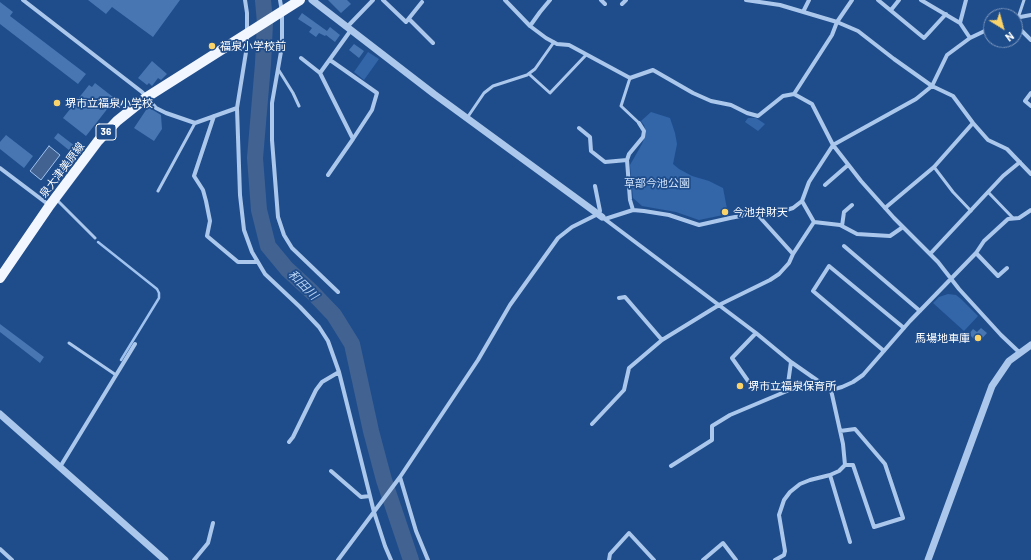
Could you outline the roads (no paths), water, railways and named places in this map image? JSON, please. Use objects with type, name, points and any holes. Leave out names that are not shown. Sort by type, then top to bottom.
[{"type":"main road","name":"泉大津美原線","points":[[0,278],[98,141],[117,121],[147,97],[300,0]]},
{"type":"street","points":[[23,0],[147,97],[156,108],[166,114],[195,123],[237,108]]},
{"type":"street","points":[[245,0],[251,32],[237,108],[240,196],[244,230],[252,252],[265,274],[300,306],[319,327],[328,341],[339,372],[374,512],[391,560]]},
{"type":"street","points":[[280,0],[279,14],[282,46],[272,102],[272,140],[278,217],[284,235],[292,248],[338,292]]},
{"type":"street","points":[[312,0],[467,118],[719,305],[791,362],[831,390],[846,465]]},
{"type":"street","points":[[320,73],[349,29],[373,0]]},
{"type":"street","points":[[383,0],[406,22],[422,2]]},
{"type":"street","points":[[505,0],[530,26],[557,44],[569,45],[630,78],[653,70],[693,93],[711,101],[731,105],[747,114],[758,116],[783,96],[794,94],[812,104],[833,145],[848,165],[886,208],[938,262],[950,279],[1001,335],[1020,353]]},
{"type":"street","points":[[530,26],[550,0]]},
{"type":"street","points":[[601,0],[605,4]]},
{"type":"street","points":[[622,4],[626,0]]},
{"type":"street","points":[[746,0],[780,5],[837,22],[858,31],[932,86],[953,96],[988,140],[1007,149],[1031,174]]},
{"type":"street","points":[[803,12],[809,0]]},
{"type":"street","points":[[794,94],[832,35],[837,22],[852,0]]},
{"type":"street","points":[[878,0],[924,38],[946,14]]},
{"type":"street","points":[[890,10],[900,0]]},
{"type":"street","points":[[921,0],[960,23],[970,38]]},
{"type":"street","points":[[960,23],[966,0]]},
{"type":"street","points":[[409,18],[433,43]]},
{"type":"street","points":[[338,560],[399,479],[478,360],[510,305],[558,238],[572,227],[602,217],[633,210],[670,215],[699,225],[756,213],[780,212],[793,208],[802,201],[809,182],[833,145],[916,99],[932,86],[947,55],[970,38],[983,32]]},
{"type":"street","points":[[1023,32],[1031,40]]},
{"type":"street","points":[[301,58],[320,73],[353,139]]},
{"type":"street","points":[[328,175],[372,110],[377,93],[330,60]]},
{"type":"street","points":[[1031,93],[1025,101],[1031,106]]},
{"type":"street","points":[[214,116],[194,176],[203,190],[206,201],[210,221],[207,236],[238,262],[257,262]]},
{"type":"street","points":[[633,210],[630,200],[627,160],[629,154],[643,137],[644,131],[639,123]]},
{"type":"street","points":[[886,208],[934,167],[973,123]]},
{"type":"street","points":[[579,128],[590,137],[591,151],[605,162],[627,160]]},
{"type":"street","points":[[930,254],[1003,176],[1020,162]]},
{"type":"street","points":[[825,185],[848,165]]},
{"type":"street","points":[[0,168],[53,202]]},
{"type":"street","points":[[595,186],[602,217]]},
{"type":"street","points":[[802,201],[814,222]]},
{"type":"street","points":[[842,226],[844,212],[852,205]]},
{"type":"street","points":[[831,390],[842,387],[858,379],[904,328],[976,253],[984,241],[1008,219],[1019,218],[1031,210]]},
{"type":"street","points":[[756,213],[793,254]]},
{"type":"street","points":[[814,222],[842,226],[857,234],[890,236],[904,227]]},
{"type":"street","points":[[592,424],[624,390],[629,368],[662,340],[719,305],[779,274],[789,263],[793,254],[814,222]]},
{"type":"street","points":[[844,246],[920,311]]},
{"type":"street","points":[[976,253],[998,276],[1007,268]]},
{"type":"street","points":[[884,351],[813,291],[830,266],[904,328]]},
{"type":"street","points":[[619,298],[624,297],[662,340]]},
{"type":"street","points":[[753,388],[732,358],[756,333]]},
{"type":"street","points":[[60,467],[135,344]]},
{"type":"street","points":[[928,560],[992,386],[1009,361],[1031,345]]},
{"type":"street","points":[[671,466],[712,440],[712,426],[730,415],[787,391],[791,362]]},
{"type":"street","points":[[288,442],[293,438],[316,390],[322,382],[339,372]]},
{"type":"street","points":[[0,414],[163,559]]},
{"type":"street","points":[[775,560],[784,555],[785,551],[779,515],[784,500],[790,492],[800,484],[830,475],[839,471],[846,465],[853,465],[874,527],[903,518],[885,464],[855,429],[840,431]]},
{"type":"street","points":[[331,471],[361,497],[370,496]]},
{"type":"street","points":[[830,475],[850,542]]},
{"type":"street","points":[[399,479],[416,531],[428,560]]},
{"type":"street","points":[[194,560],[208,543],[213,523]]},
{"type":"street","points":[[609,560],[610,554],[630,533],[654,560]]},
{"type":"street","points":[[704,560],[723,543],[736,560]]},
{"type":"street","points":[[0,549],[12,560]]},
{"type":"lane","points":[[467,118],[484,93],[493,86],[529,74],[554,42]]},
{"type":"lane","points":[[529,74],[550,93],[586,55]]},
{"type":"lane","points":[[278,69],[299,106]]},
{"type":"lane","points":[[630,78],[621,106],[639,123]]},
{"type":"lane","points":[[158,191],[195,123]]},
{"type":"lane","points":[[934,167],[953,192],[971,211]]},
{"type":"lane","points":[[988,192],[1013,218]]},
{"type":"lane","points":[[53,202],[95,238]]},
{"type":"lane","points":[[69,343],[116,375]]},
{"type":"waterway","name":"和田川","points":[[263,0],[265,23],[263,64],[255,158],[259,210],[268,246],[287,269],[334,315],[352,344],[371,431],[384,480],[411,560]]},
{"type":"waterway","points":[[98,242],[157,289],[159,293],[159,298],[121,360]]},
{"type":"place","name":"福泉小学校前","points":[[212,46]]},
{"type":"place","name":"堺市立福泉小学校","points":[[57,103]]},
{"type":"place","name":"今池弁財天","points":[[725,212]]},
{"type":"place","name":"馬場地車庫","points":[[978,338]]},
{"type":"place","name":"堺市立福泉保育所","points":[[740,386]]},
{"type":"park label","name":"草部今池公園","points":[[657,183]]}]
